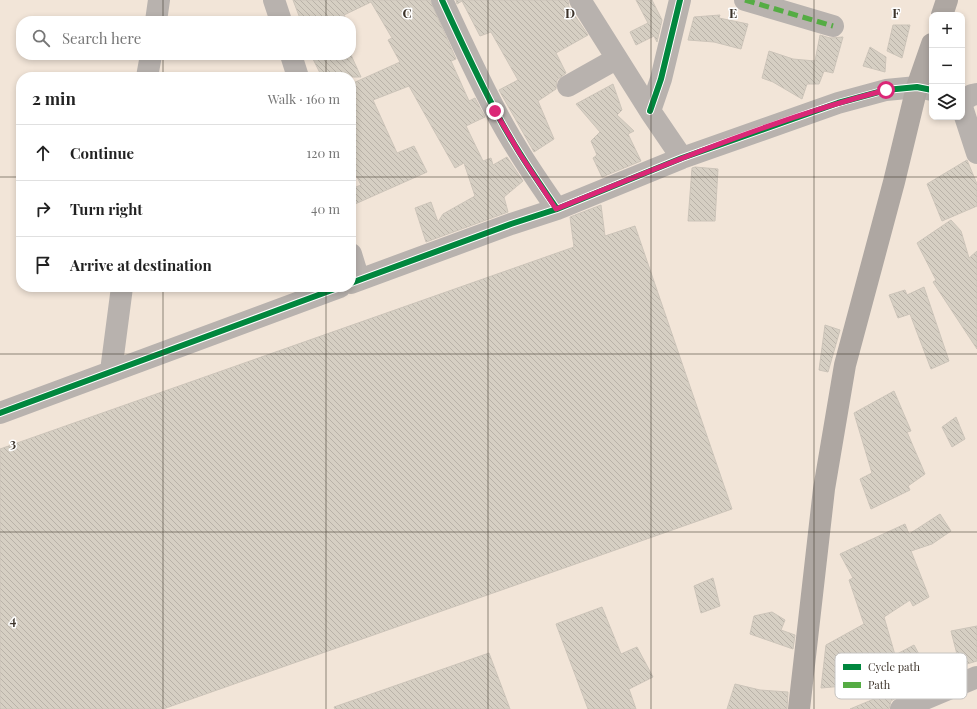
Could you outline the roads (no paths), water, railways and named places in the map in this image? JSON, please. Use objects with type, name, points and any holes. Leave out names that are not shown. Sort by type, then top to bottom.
[{"type":"main road","points":[[943,12],[947,0]]},
{"type":"main road","points":[[799,709],[824,489],[845,365],[931,48]]},
{"type":"street","points":[[157,16],[159,0]]},
{"type":"street","points":[[274,0],[279,16]]},
{"type":"street","points":[[442,0],[495,111],[520,154],[556,209]]},
{"type":"street","points":[[580,0],[650,111],[682,158]]},
{"type":"street","points":[[650,111],[661,79],[680,0]]},
{"type":"street","points":[[745,0],[834,26]]},
{"type":"street","points":[[568,86],[616,58]]},
{"type":"street","points":[[148,72],[150,60]]},
{"type":"street","points":[[293,60],[296,72]]},
{"type":"street","points":[[356,281],[556,209],[682,158],[838,103],[886,90],[919,88]]},
{"type":"street","points":[[965,99],[977,94]]},
{"type":"street","points":[[965,116],[977,153]]},
{"type":"street","points":[[111,371],[121,292]]},
{"type":"street","points":[[0,413],[326,292]]},
{"type":"street","points":[[967,681],[977,677]]},
{"type":"street","points":[[901,709],[925,699]]}]
